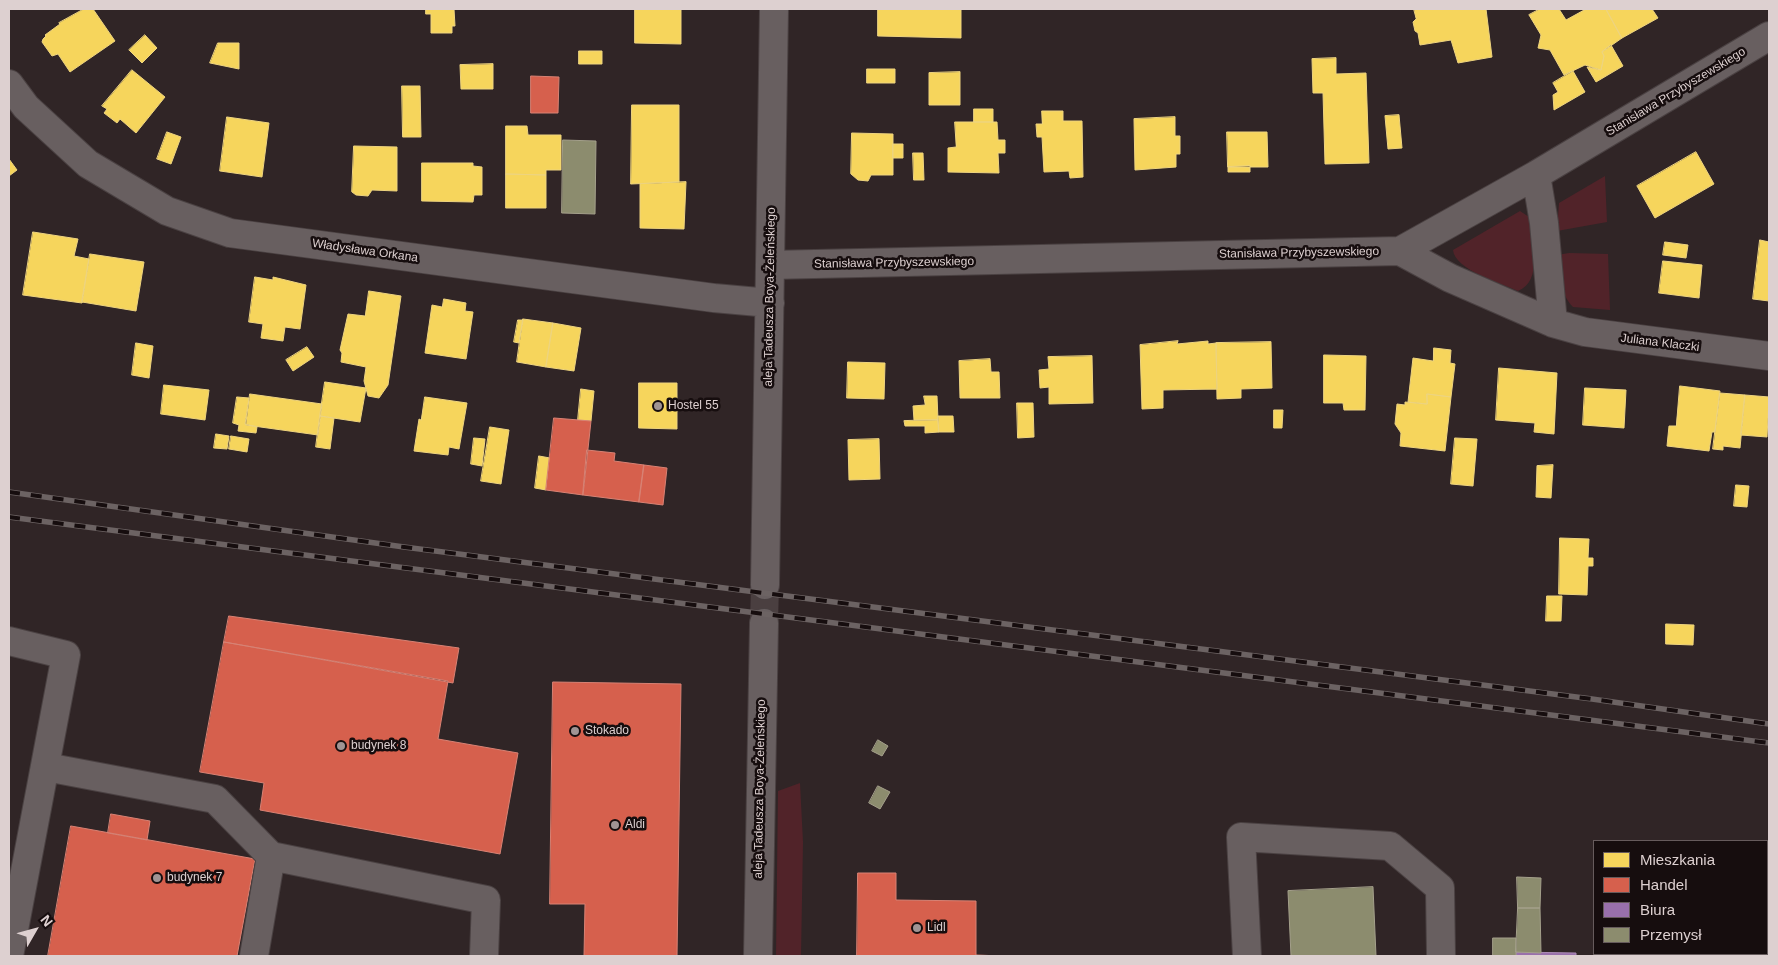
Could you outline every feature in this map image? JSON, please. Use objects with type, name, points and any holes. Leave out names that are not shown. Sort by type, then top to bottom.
[{"type":"street","name":"aleja Tadeusza Boya-Żeleńskiego","points":[[765,585],[774,9]]},
{"type":"street","name":"Stanisława Przybyszewskiego","points":[[770,265],[1400,252],[1536,175],[1769,36]]},
{"type":"street","name":"Władysława Orkana","points":[[9,84],[26,107],[88,164],[167,212],[230,233],[714,298],[770,303]]},
{"type":"street","points":[[1536,175],[1544,223],[1553,323]]},
{"type":"street","name":"Juliana Klaczki","points":[[1400,252],[1450,278],[1553,323],[1585,332],[1620,338],[1769,356]]},
{"type":"street","name":"aleja Tadeusza Boya-Żeleńskiego","points":[[758,956],[764,623]]},
{"type":"street","points":[[9,956],[66,655],[11,635]]},
{"type":"street","points":[[46,767],[215,799],[272,856],[486,900],[484,956]]},
{"type":"street","points":[[1246,956],[1242,837],[1390,846],[1440,888],[1441,956]]},
{"type":"street","points":[[254,956],[272,856]]},
{"type":"shaded area","points":[[1605,176],[1607,222],[1557,231],[1559,203]]},
{"type":"shaded area","points":[[1520,211],[1529,217],[1531,222],[1534,261],[1531,279],[1526,286],[1518,291],[1470,270],[1456,257],[1453,250]]},
{"type":"shaded area","points":[[1569,253],[1608,254],[1610,310],[1573,307],[1568,301],[1560,282],[1557,255]]},
{"type":"shaded area","points":[[800,783],[803,842],[801,956],[776,956],[778,791]]},
{"type":"building: Mieszkania","points":[[84,9],[93,9],[115,41],[70,72],[58,54],[52,56],[42,42],[45,35],[59,23]]},
{"type":"building: Mieszkania","points":[[426,9],[454,9],[455,26],[452,26],[452,33],[431,33],[431,14],[426,14]]},
{"type":"building: Mieszkania","points":[[635,9],[681,9],[681,44],[635,43]]},
{"type":"building: Mieszkania","points":[[878,9],[961,9],[961,38],[878,36]]},
{"type":"building: Mieszkania","points":[[1414,9],[1486,9],[1492,57],[1458,63],[1451,40],[1420,45],[1418,33],[1415,31],[1413,22],[1416,19]]},
{"type":"building: Mieszkania","points":[[1540,9],[1559,9],[1566,20],[1586,9],[1606,9],[1622,38],[1602,52],[1604,56],[1601,70],[1585,65],[1564,75],[1550,50],[1538,48],[1541,35],[1529,15]]},
{"type":"building: Mieszkania","points":[[1606,9],[1652,9],[1658,18],[1622,38]]},
{"type":"building: Mieszkania","points":[[145,35],[157,48],[142,63],[129,50]]},
{"type":"building: Mieszkania","points":[[218,43],[239,43],[239,69],[210,63]]},
{"type":"building: Mieszkania","points":[[1611,45],[1623,66],[1596,82],[1587,67],[1601,70],[1604,56],[1602,52]]},
{"type":"building: Mieszkania","points":[[579,51],[602,51],[602,64],[579,64]]},
{"type":"building: Mieszkania","points":[[1336,58],[1336,74],[1366,73],[1369,163],[1325,164],[1323,93],[1313,93],[1312,59]]},
{"type":"building: Mieszkania","points":[[493,64],[493,89],[461,89],[460,65]]},
{"type":"building: Mieszkania","points":[[867,69],[895,69],[895,83],[867,83]]},
{"type":"building: Mieszkania","points":[[132,70],[165,97],[136,133],[120,119],[117,123],[104,113],[107,109],[102,106]]},
{"type":"building: Mieszkania","points":[[1573,71],[1585,92],[1554,110],[1553,95],[1558,92],[1553,83]]},
{"type":"building: Mieszkania","points":[[960,72],[960,105],[929,105],[929,73]]},
{"type":"building: Mieszkania","points":[[402,86],[420,86],[421,137],[403,137]]},
{"type":"building: Mieszkania","points":[[632,105],[679,105],[679,182],[631,184]]},
{"type":"building: Mieszkania","points":[[974,109],[993,109],[993,122],[974,122]]},
{"type":"building: Mieszkania","points":[[1042,111],[1063,111],[1063,121],[1082,121],[1083,177],[1070,178],[1069,171],[1044,172],[1042,137],[1037,137],[1036,124],[1042,124]]},
{"type":"building: Mieszkania","points":[[1399,115],[1402,148],[1388,149],[1385,116]]},
{"type":"building: Mieszkania","points":[[227,117],[269,123],[262,177],[220,171]]},
{"type":"building: Mieszkania","points":[[1175,117],[1175,136],[1180,136],[1180,154],[1176,154],[1176,167],[1135,170],[1134,119]]},
{"type":"building: Mieszkania","points":[[955,122],[997,122],[998,140],[1005,140],[1005,153],[998,153],[999,173],[948,172],[948,148],[956,147]]},
{"type":"building: Mieszkania","points":[[506,126],[527,126],[528,135],[561,135],[561,170],[546,170],[546,175],[506,174]]},
{"type":"building: Mieszkania","points":[[167,132],[181,137],[171,164],[157,159]]},
{"type":"building: Mieszkania","points":[[1227,132],[1267,132],[1268,167],[1228,167]]},
{"type":"building: Mieszkania","points":[[852,133],[893,134],[893,175],[871,175],[868,181],[858,180],[851,174]]},
{"type":"building: Mieszkania","points":[[893,144],[903,144],[903,158],[893,158]]},
{"type":"building: Mieszkania","points":[[354,146],[397,147],[397,191],[372,190],[368,196],[356,195],[352,192]]},
{"type":"building: Mieszkania","points":[[1696,152],[1714,184],[1655,218],[1637,186]]},
{"type":"building: Mieszkania","points":[[913,153],[923,153],[924,180],[914,180]]},
{"type":"building: Mieszkania","points":[[9,159],[17,170],[9,176]]},
{"type":"building: Mieszkania","points":[[422,163],[473,163],[473,166],[482,167],[482,195],[474,195],[473,202],[422,201]]},
{"type":"building: Mieszkania","points":[[1250,166],[1250,172],[1228,172],[1228,167]]},
{"type":"building: Mieszkania","points":[[506,174],[546,175],[546,208],[506,208]]},
{"type":"building: Mieszkania","points":[[686,182],[684,229],[640,228],[640,184]]},
{"type":"building: Mieszkania","points":[[33,232],[78,239],[74,256],[89,259],[82,303],[23,295]]},
{"type":"building: Mieszkania","points":[[1760,240],[1769,242],[1769,301],[1753,299]]},
{"type":"building: Mieszkania","points":[[1665,242],[1688,245],[1686,258],[1663,255]]},
{"type":"building: Mieszkania","points":[[90,254],[144,262],[136,311],[82,302]]},
{"type":"building: Mieszkania","points":[[1663,261],[1702,265],[1699,298],[1659,293]]},
{"type":"building: Mieszkania","points":[[255,277],[273,280],[273,277],[306,285],[300,329],[285,327],[283,341],[261,338],[263,324],[249,322]]},
{"type":"building: Mieszkania","points":[[369,291],[401,296],[388,385],[379,398],[368,396],[364,381],[366,367],[341,362],[342,353],[340,350],[348,314],[365,316]]},
{"type":"building: Mieszkania","points":[[444,299],[466,303],[465,311],[473,312],[466,359],[425,353],[432,305],[442,307]]},
{"type":"building: Mieszkania","points":[[523,319],[553,323],[546,367],[517,362]]},
{"type":"building: Mieszkania","points":[[518,320],[523,320],[519,343],[514,342]]},
{"type":"building: Mieszkania","points":[[553,323],[581,328],[574,371],[546,367]]},
{"type":"building: Mieszkania","points":[[1178,341],[1177,344],[1208,341],[1208,344],[1216,343],[1217,389],[1163,390],[1163,408],[1142,409],[1140,345]]},
{"type":"building: Mieszkania","points":[[1271,342],[1272,388],[1241,389],[1241,398],[1217,399],[1216,343]]},
{"type":"building: Mieszkania","points":[[136,343],[153,346],[149,378],[132,375]]},
{"type":"building: Mieszkania","points":[[307,347],[314,357],[293,371],[286,360]]},
{"type":"building: Mieszkania","points":[[1434,348],[1451,350],[1450,363],[1455,364],[1451,397],[1427,394],[1427,404],[1408,402],[1413,358],[1433,361]]},
{"type":"building: Mieszkania","points":[[1324,355],[1366,356],[1365,410],[1344,410],[1343,403],[1324,403]]},
{"type":"building: Mieszkania","points":[[1092,356],[1093,403],[1049,404],[1049,387],[1040,388],[1039,370],[1049,369],[1048,357]]},
{"type":"building: Mieszkania","points":[[990,359],[991,372],[999,372],[1000,398],[960,398],[959,361]]},
{"type":"building: Mieszkania","points":[[848,362],[885,363],[884,399],[847,398]]},
{"type":"building: Mieszkania","points":[[1499,368],[1557,373],[1554,434],[1534,432],[1535,423],[1496,420]]},
{"type":"building: Mieszkania","points":[[325,382],[366,388],[360,422],[320,416]]},
{"type":"building: Mieszkania","name":"Hostel 55","points":[[639,383],[677,383],[677,429],[639,428]]},
{"type":"building: Mieszkania","points":[[164,385],[209,390],[205,420],[161,414]]},
{"type":"building: Mieszkania","points":[[1680,386],[1720,391],[1715,432],[1712,432],[1709,451],[1667,446],[1669,426],[1676,426]]},
{"type":"building: Mieszkania","points":[[1585,388],[1626,390],[1624,428],[1583,425]]},
{"type":"building: Mieszkania","points":[[581,389],[594,391],[591,421],[578,420]]},
{"type":"building: Mieszkania","points":[[1720,393],[1745,395],[1740,448],[1723,446],[1723,450],[1713,449]]},
{"type":"building: Mieszkania","points":[[250,394],[322,404],[318,435],[246,425]]},
{"type":"building: Mieszkania","points":[[1427,394],[1451,397],[1445,451],[1400,446],[1401,433],[1395,424],[1397,404],[1405,405],[1405,402],[1427,404]]},
{"type":"building: Mieszkania","points":[[1745,395],[1769,397],[1767,437],[1741,435]]},
{"type":"building: Mieszkania","points":[[924,396],[937,396],[938,420],[914,420],[913,406],[925,405]]},
{"type":"building: Mieszkania","points":[[237,397],[249,398],[245,424],[257,427],[256,433],[238,431],[239,425],[233,423]]},
{"type":"building: Mieszkania","points":[[425,397],[467,403],[459,449],[449,447],[448,455],[414,451]]},
{"type":"building: Mieszkania","points":[[1017,403],[1033,403],[1034,437],[1018,438]]},
{"type":"building: Mieszkania","points":[[1274,410],[1283,410],[1282,428],[1274,428]]},
{"type":"building: Mieszkania","points":[[320,416],[334,418],[330,449],[316,447]]},
{"type":"building: Mieszkania","points":[[938,416],[953,416],[954,432],[939,432]]},
{"type":"building: Mieszkania","points":[[938,420],[939,432],[925,433],[925,426],[905,426],[904,421]]},
{"type":"building: Mieszkania","points":[[490,427],[509,430],[501,484],[481,481]]},
{"type":"building: Mieszkania","points":[[216,434],[229,436],[227,449],[214,448]]},
{"type":"building: Mieszkania","points":[[231,436],[249,439],[247,452],[229,449]]},
{"type":"building: Mieszkania","points":[[474,438],[485,439],[482,466],[471,464]]},
{"type":"building: Mieszkania","points":[[1455,438],[1477,439],[1473,486],[1451,484]]},
{"type":"building: Mieszkania","points":[[879,439],[880,479],[849,480],[848,440]]},
{"type":"building: Mieszkania","points":[[539,456],[550,458],[546,490],[535,488]]},
{"type":"building: Mieszkania","points":[[1553,465],[1551,498],[1536,497],[1537,466]]},
{"type":"building: Mieszkania","points":[[1736,485],[1749,486],[1747,507],[1734,506]]},
{"type":"building: Mieszkania","points":[[1560,538],[1589,539],[1588,558],[1593,558],[1593,566],[1588,566],[1587,595],[1559,594]]},
{"type":"building: Mieszkania","points":[[1547,596],[1562,596],[1561,621],[1546,621]]},
{"type":"building: Mieszkania","points":[[1666,624],[1694,625],[1693,645],[1666,644]]},
{"type":"building: Handel","points":[[531,76],[559,77],[558,113],[531,113]]},
{"type":"building: Handel","points":[[554,418],[591,421],[583,495],[546,490]]},
{"type":"building: Handel","points":[[587,450],[615,453],[614,461],[644,465],[639,502],[583,495]]},
{"type":"building: Handel","points":[[644,465],[667,468],[663,505],[639,502]]},
{"type":"building: Handel","points":[[229,616],[459,648],[453,683],[224,642]]},
{"type":"building: Handel","name":"budynek 8","points":[[224,642],[448,681],[438,739],[518,753],[500,854],[260,810],[264,783],[200,772]]},
{"type":"building: Handel","name":"Aldi","points":[[553,682],[681,684],[677,956],[584,956],[585,904],[550,904]]},
{"type":"building: Handel","points":[[111,814],[150,821],[147,840],[108,833]]},
{"type":"building: Handel","name":"budynek 7","points":[[71,826],[255,859],[237,956],[48,956]]},
{"type":"building: Handel","name":"Lidl","points":[[858,873],[896,873],[896,900],[976,901],[976,955],[1002,956],[857,956]]},
{"type":"building: Biura","points":[[1769,874],[1769,956],[1666,956],[1768,955]]},
{"type":"building: Biura","points":[[1516,952],[1576,953],[1576,956],[1516,956]]},
{"type":"building: Przemysł","points":[[563,140],[596,141],[595,214],[562,213]]},
{"type":"building: Przemysł","points":[[878,740],[888,746],[882,756],[872,751]]},
{"type":"building: Przemysł","points":[[878,786],[890,792],[880,809],[869,803]]},
{"type":"building: Przemysł","points":[[1517,877],[1541,878],[1540,908],[1518,908]]},
{"type":"building: Przemysł","points":[[1373,887],[1376,956],[1291,956],[1288,891]]},
{"type":"building: Przemysł","points":[[1518,908],[1540,908],[1541,953],[1516,952]]},
{"type":"building: Przemysł","points":[[1493,938],[1516,938],[1516,956],[1493,956]]},
{"type":"tunnel","points":[[764,623],[765,585]]},
{"type":"railway","points":[[9,492],[404,547],[1592,699],[1769,724]]},
{"type":"railway","points":[[9,517],[1769,743]]},
{"type":"place","name":"Hostel 55","points":[[658,406]]},
{"type":"place","name":"Stokado","points":[[575,731]]},
{"type":"place","name":"budynek 8","points":[[341,746]]},
{"type":"place","name":"Aldi","points":[[615,825]]},
{"type":"place","name":"budynek 7","points":[[157,878]]},
{"type":"place","name":"Lidl","points":[[917,928]]}]
